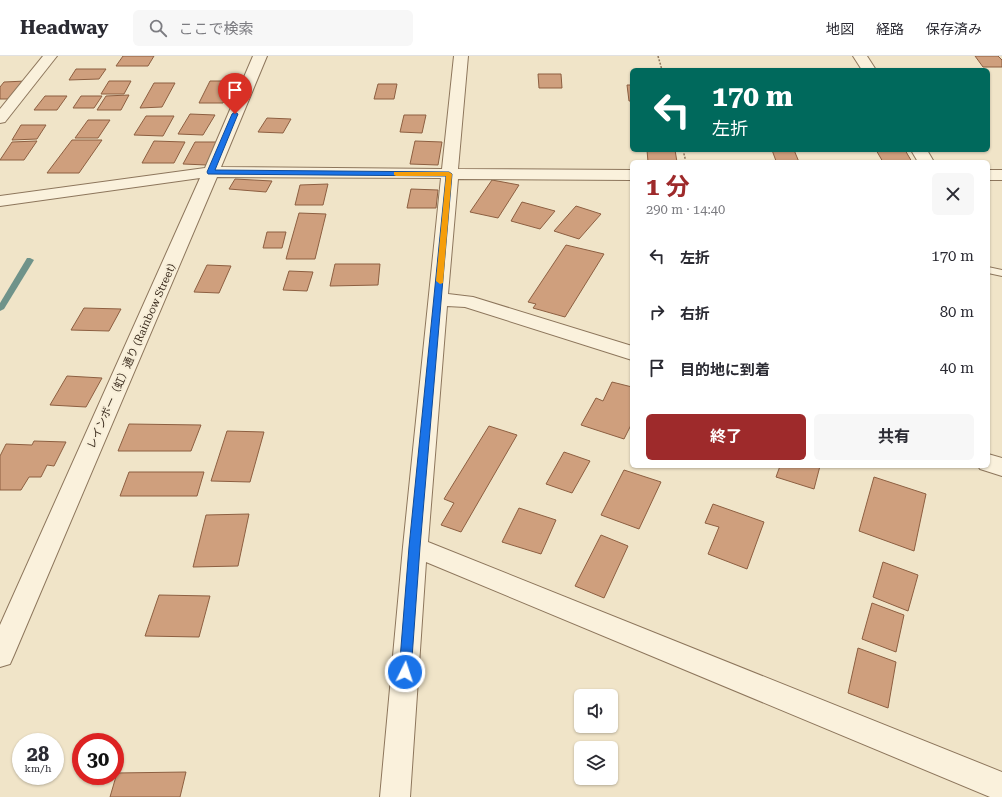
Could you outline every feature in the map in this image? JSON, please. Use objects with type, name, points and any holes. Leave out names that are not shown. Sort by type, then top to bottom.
[{"type":"street","points":[[0,119],[50,56]]},
{"type":"street","name":"レインボー（虹）通り (Rainbow Street)","points":[[0,655],[211,172],[260,56]]},
{"type":"street","points":[[395,797],[415,547],[461,56]]},
{"type":"street","points":[[860,56],[868,68]]},
{"type":"street","points":[[0,201],[211,172],[630,175]]},
{"type":"street","points":[[990,175],[1002,175]]},
{"type":"street","points":[[439,300],[466,301],[630,352]]},
{"type":"street","points":[[990,464],[1002,468]]},
{"type":"street","points":[[415,547],[1002,787]]},
{"type":"lane","points":[[990,270],[1002,273]]},
{"type":"path","points":[[658,56],[661,68]]},
{"type":"building","points":[[123,56],[154,56],[148,66],[116,66]]},
{"type":"building","points":[[975,56],[998,56],[1002,60],[1002,67],[983,67]]},
{"type":"building","points":[[76,69],[106,69],[99,79],[69,80]]},
{"type":"building","points":[[538,74],[561,74],[562,88],[539,88]]},
{"type":"building","points":[[26,81],[13,99],[0,99],[0,87],[4,82]]},
{"type":"building","points":[[109,81],[131,81],[124,94],[101,94]]},
{"type":"building","points":[[210,81],[234,81],[223,103],[199,103]]},
{"type":"building","points":[[154,83],[175,83],[162,107],[140,108]]},
{"type":"building","points":[[378,84],[397,84],[394,99],[374,99]]},
{"type":"building","points":[[627,85],[630,85],[629,101]]},
{"type":"building","points":[[129,95],[121,110],[97,110],[106,96]]},
{"type":"building","points":[[45,96],[67,96],[57,110],[34,110]]},
{"type":"building","points":[[81,96],[102,96],[94,108],[73,108]]},
{"type":"building","points":[[190,114],[215,115],[203,135],[178,134]]},
{"type":"building","points":[[404,115],[426,115],[422,133],[400,132]]},
{"type":"building","points":[[146,116],[174,116],[163,136],[134,135]]},
{"type":"building","points":[[267,118],[291,119],[283,133],[258,132]]},
{"type":"building","points":[[88,120],[110,120],[98,138],[75,138]]},
{"type":"building","points":[[21,125],[46,125],[37,139],[12,140]]},
{"type":"building","points":[[72,140],[102,140],[79,173],[47,173]]},
{"type":"building","points":[[37,141],[24,160],[0,160],[12,142]]},
{"type":"building","points":[[154,141],[185,142],[174,163],[142,163]]},
{"type":"building","points":[[415,141],[442,142],[438,165],[410,164]]},
{"type":"building","points":[[195,142],[218,142],[207,165],[183,164]]},
{"type":"building","points":[[647,152],[675,152],[677,160],[648,160]]},
{"type":"building","points":[[773,152],[795,152],[798,160],[776,160]]},
{"type":"building","points":[[877,152],[906,152],[911,160],[882,160]]},
{"type":"building","points":[[235,179],[272,181],[266,192],[229,189]]},
{"type":"building","points":[[492,180],[519,185],[498,218],[470,212]]},
{"type":"building","points":[[328,184],[323,205],[295,205],[300,185]]},
{"type":"building","points":[[411,189],[438,190],[436,208],[407,208]]},
{"type":"building","points":[[522,202],[555,211],[540,229],[511,221]]},
{"type":"building","points":[[576,206],[601,214],[579,239],[554,231]]},
{"type":"building","points":[[299,213],[326,214],[315,259],[286,259]]},
{"type":"building","points":[[267,232],[286,232],[282,248],[263,248]]},
{"type":"building","points":[[566,245],[604,254],[565,317],[533,308],[536,304],[528,302]]},
{"type":"building","points":[[335,264],[380,264],[378,285],[330,286]]},
{"type":"building","points":[[207,265],[231,266],[219,293],[194,292]]},
{"type":"building","points":[[289,271],[313,272],[307,291],[283,290]]},
{"type":"building","points":[[84,308],[121,309],[109,331],[71,330]]},
{"type":"building","points":[[67,376],[102,378],[86,407],[50,405]]},
{"type":"building","points":[[612,382],[630,386],[630,427],[624,439],[581,425],[596,398],[603,401]]},
{"type":"building","points":[[129,424],[201,425],[191,451],[118,451]]},
{"type":"building","points":[[489,426],[517,435],[461,532],[441,525],[454,503],[444,499]]},
{"type":"building","points":[[227,431],[264,432],[250,482],[211,481]]},
{"type":"building","points":[[34,441],[66,442],[54,466],[47,465],[41,477],[29,477],[21,490],[0,490],[0,456],[6,444],[32,445]]},
{"type":"building","points":[[564,452],[590,461],[572,493],[546,484]]},
{"type":"building","points":[[779,468],[819,468],[814,489],[776,477]]},
{"type":"building","points":[[624,470],[661,482],[639,529],[601,515]]},
{"type":"building","points":[[129,472],[204,472],[197,496],[120,496]]},
{"type":"building","points":[[874,477],[926,494],[914,551],[859,531]]},
{"type":"building","points":[[713,504],[764,522],[747,569],[708,554],[719,527],[705,523]]},
{"type":"building","points":[[519,508],[556,520],[541,554],[502,542]]},
{"type":"building","points":[[249,514],[238,566],[193,567],[206,515]]},
{"type":"building","points":[[601,535],[628,546],[604,598],[575,586]]},
{"type":"building","points":[[883,562],[918,575],[908,611],[873,597]]},
{"type":"building","points":[[159,595],[210,596],[199,637],[145,636]]},
{"type":"building","points":[[872,603],[904,615],[896,652],[862,639]]},
{"type":"building","points":[[858,648],[896,662],[888,708],[848,693]]},
{"type":"building","points":[[186,772],[180,797],[110,797],[114,785],[124,785],[124,773]]},
{"type":"waterway","points":[[0,309],[30,260]]},
{"type":"slow traffic","points":[[396,174],[449,174],[440,281]]},
{"type":"route","points":[[235,114],[211,172],[449,174],[405,672]]}]
